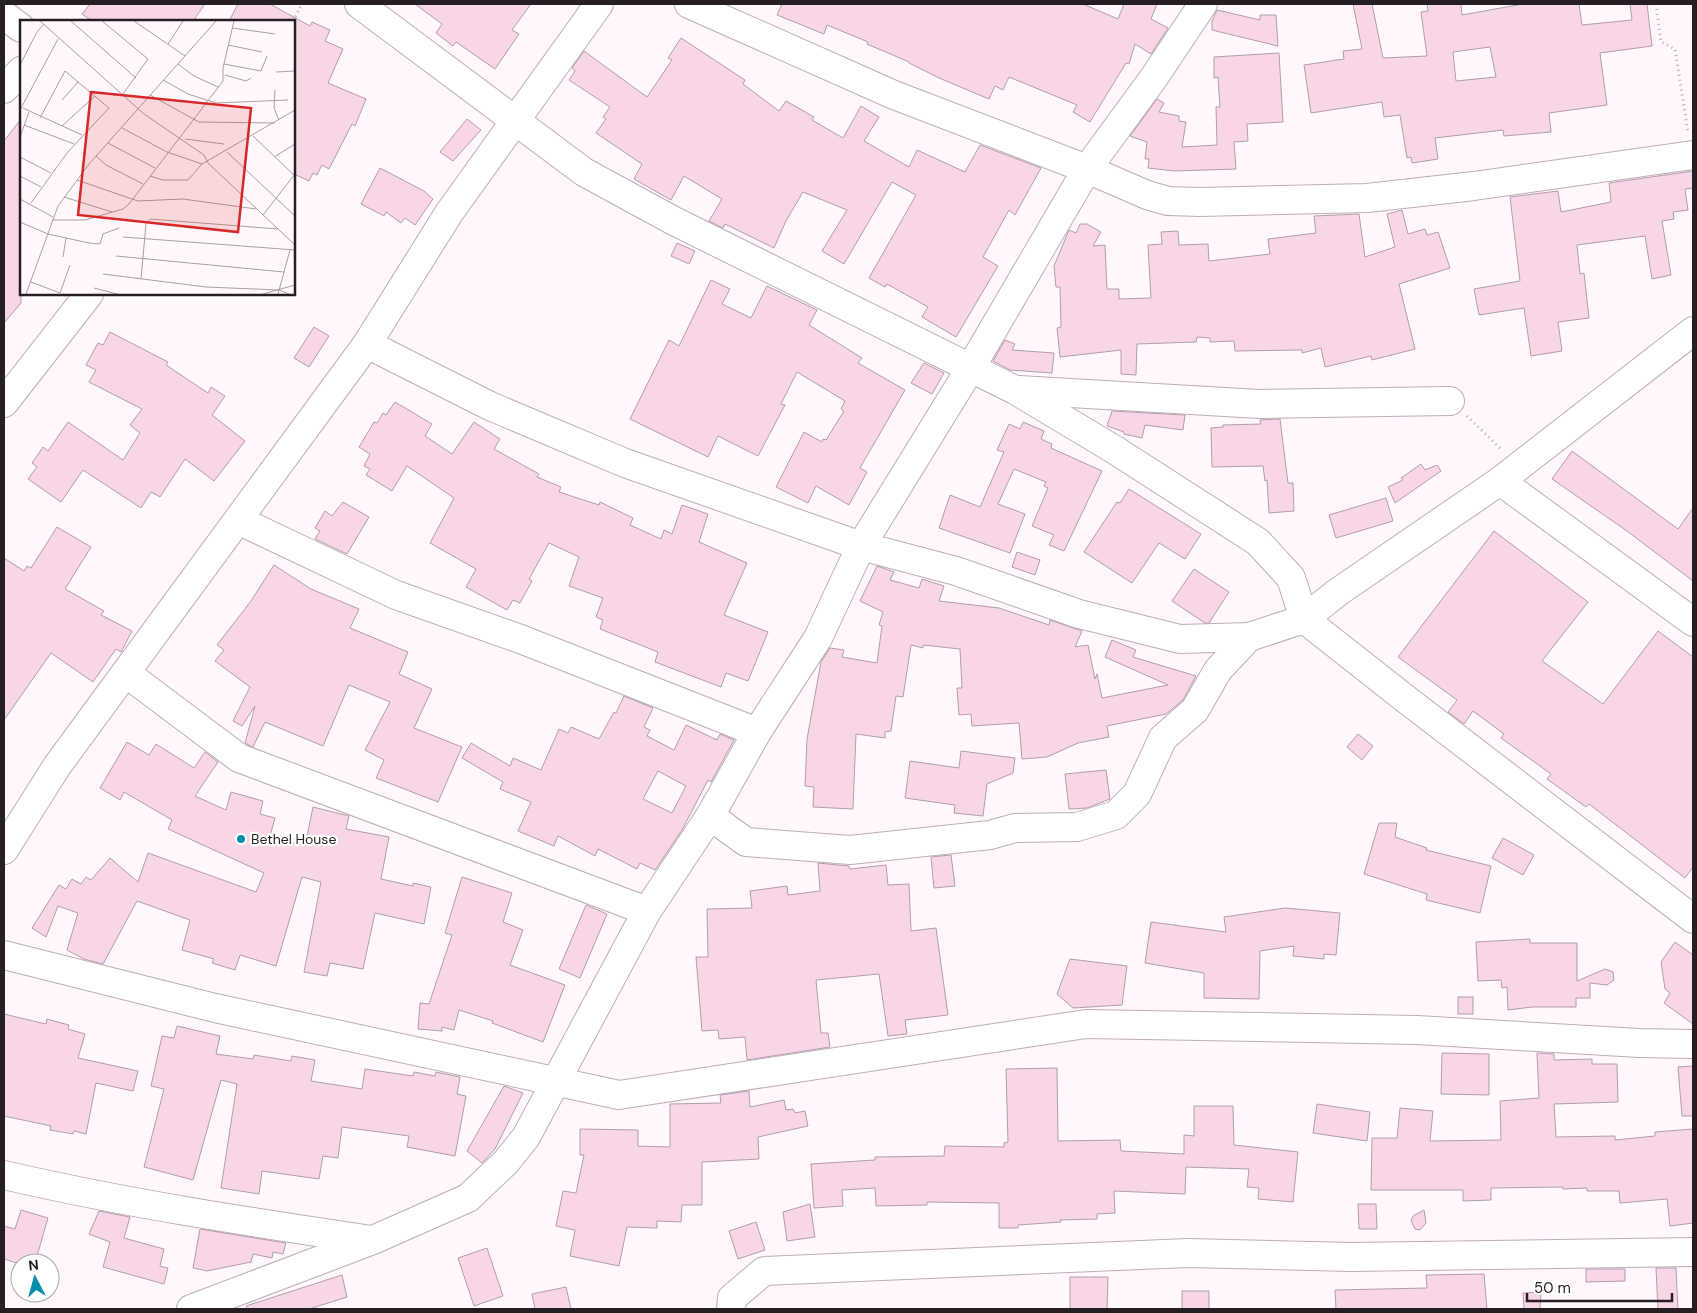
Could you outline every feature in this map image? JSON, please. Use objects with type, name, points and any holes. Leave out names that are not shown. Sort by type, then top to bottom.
[{"type":"street","points":[[359,4],[584,172],[674,221],[1015,390],[1115,450],[1258,542],[1291,578],[1304,619],[1693,919]]},
{"type":"street","points":[[4,850],[56,766],[367,344],[449,213],[599,4]]},
{"type":"street","points":[[689,4],[894,95],[1087,169],[1147,195],[1168,201],[1220,202],[1367,198],[1474,186],[1693,155]]},
{"type":"street","points":[[191,1309],[373,1240],[468,1198],[506,1162],[526,1137],[647,911],[710,816],[757,732],[818,638],[861,546],[970,369],[1087,169],[1156,76],[1203,4]]},
{"type":"street","points":[[4,15],[20,27]]},
{"type":"street","points":[[4,89],[20,72]]},
{"type":"street","points":[[4,403],[88,295]]},
{"type":"street","points":[[367,344],[490,406],[625,463],[861,546],[956,571],[1079,614],[1180,639],[1249,637],[1304,619],[1338,592],[1500,481],[1693,331]]},
{"type":"street","points":[[1015,390],[1259,404],[1450,401]]},
{"type":"street","points":[[1500,481],[1693,622]]},
{"type":"street","points":[[238,520],[396,595],[523,640],[757,732]]},
{"type":"street","points":[[710,816],[746,842],[850,850],[973,837],[1015,828],[1076,827],[1116,815],[1137,794],[1163,738],[1195,710],[1218,670],[1249,637]]},
{"type":"street","points":[[126,673],[239,758],[647,911]]},
{"type":"street","points":[[4,955],[215,1008],[619,1095],[1086,1024],[1417,1030],[1639,1043],[1693,1044]]},
{"type":"street","points":[[4,1175],[46,1185],[282,1227],[373,1240]]},
{"type":"street","points":[[731,1309],[732,1298],[764,1272],[1188,1253],[1351,1256],[1693,1252]]},
{"type":"path","points":[[294,20],[302,4]]},
{"type":"path","points":[[1656,4],[1661,42],[1675,49],[1683,110],[1693,155]]},
{"type":"path","points":[[1450,401],[1503,450],[1500,481]]},
{"type":"building","points":[[90,4],[205,4],[194,20],[91,20],[82,14]]},
{"type":"building","points":[[238,4],[270,4],[310,26],[312,22],[330,30],[325,41],[343,49],[328,83],[366,99],[355,126],[352,124],[329,169],[322,165],[317,175],[313,173],[309,181],[295,174],[295,20],[230,20]]},
{"type":"building","points":[[415,4],[531,4],[512,30],[519,34],[495,69],[456,42],[453,46],[436,33],[442,24]]},
{"type":"building","points":[[782,4],[1083,4],[1118,19],[1124,4],[1157,4],[1151,19],[1168,28],[1151,54],[1135,44],[1129,64],[1126,63],[1090,122],[1073,112],[1077,105],[1009,77],[1003,90],[995,86],[989,99],[939,78],[909,62],[867,44],[868,42],[827,25],[824,34],[777,15]]},
{"type":"building","points":[[1353,4],[1372,4],[1383,58],[1427,56],[1421,12],[1428,11],[1427,4],[1461,4],[1462,15],[1523,4],[1579,4],[1582,25],[1632,20],[1630,4],[1647,4],[1652,46],[1600,53],[1607,105],[1549,113],[1551,132],[1504,136],[1503,130],[1435,138],[1438,159],[1412,163],[1411,157],[1407,158],[1400,115],[1384,117],[1382,102],[1311,113],[1304,65],[1344,59],[1343,51],[1362,49]],"holes":[[[1490,47],[1496,77],[1456,81],[1453,52]]]},
{"type":"building","points":[[1217,10],[1260,20],[1260,15],[1276,15],[1278,46],[1212,30],[1212,21]]},
{"type":"building","points":[[681,38],[745,80],[743,84],[779,111],[786,101],[814,117],[812,120],[843,138],[861,106],[879,117],[864,141],[909,167],[917,150],[965,172],[980,145],[1041,168],[1015,215],[1009,210],[983,257],[998,266],[956,337],[922,317],[928,307],[887,284],[885,287],[869,278],[916,195],[892,182],[844,264],[822,251],[847,210],[803,192],[786,221],[774,248],[725,224],[723,228],[709,221],[722,199],[684,176],[671,200],[634,179],[642,164],[596,133],[606,119],[603,117],[610,107],[569,80],[575,71],[572,68],[584,51],[647,97],[672,60],[668,58]]},
{"type":"building","points":[[1279,53],[1283,122],[1247,124],[1248,141],[1234,142],[1236,169],[1174,171],[1148,168],[1149,159],[1145,159],[1147,142],[1130,136],[1157,99],[1164,103],[1159,112],[1179,116],[1179,121],[1186,122],[1182,147],[1217,145],[1216,107],[1220,107],[1218,77],[1214,78],[1214,57]]},
{"type":"building","points":[[467,119],[481,130],[453,161],[440,152]]},
{"type":"building","points":[[20,120],[21,303],[4,323],[4,141]]},
{"type":"building","points":[[380,168],[424,191],[433,199],[415,225],[405,218],[401,223],[386,212],[384,216],[361,204]]},
{"type":"building","points":[[1693,171],[1693,188],[1685,189],[1688,210],[1673,212],[1674,219],[1662,221],[1671,275],[1652,279],[1645,236],[1577,245],[1580,274],[1584,273],[1589,318],[1558,322],[1562,351],[1531,356],[1524,308],[1479,315],[1474,289],[1520,281],[1510,197],[1558,191],[1561,212],[1611,202],[1609,183]]},
{"type":"building","points":[[1402,210],[1408,234],[1425,229],[1427,235],[1438,232],[1450,268],[1399,284],[1415,349],[1372,360],[1371,356],[1325,367],[1321,348],[1302,353],[1302,350],[1235,351],[1234,341],[1210,342],[1210,338],[1197,337],[1196,342],[1137,344],[1136,375],[1121,374],[1121,350],[1060,357],[1057,328],[1061,327],[1060,287],[1056,287],[1054,266],[1069,230],[1076,233],[1080,224],[1087,224],[1101,232],[1093,246],[1105,245],[1107,289],[1119,289],[1119,299],[1151,298],[1148,245],[1162,244],[1161,232],[1178,231],[1179,245],[1208,244],[1209,261],[1270,254],[1268,239],[1316,233],[1314,216],[1359,214],[1365,257],[1395,247],[1387,214]]},
{"type":"building","points":[[677,243],[695,251],[689,264],[671,256]]},
{"type":"building","points":[[711,280],[730,289],[722,304],[751,318],[767,286],[817,310],[809,325],[862,358],[858,363],[905,390],[860,468],[867,472],[849,505],[816,486],[808,503],[776,487],[804,432],[822,442],[823,439],[826,440],[844,411],[841,409],[845,401],[797,372],[781,404],[785,405],[758,456],[718,436],[708,457],[630,419],[669,340],[679,346]]},
{"type":"building","points":[[314,327],[329,336],[309,367],[294,358]]},
{"type":"building","points":[[110,332],[168,362],[166,365],[208,393],[211,387],[225,396],[212,415],[245,441],[214,481],[185,459],[160,497],[151,492],[141,508],[83,470],[61,502],[28,479],[37,467],[32,463],[43,447],[48,451],[68,422],[123,460],[140,433],[130,425],[142,409],[89,382],[96,370],[86,365],[98,343],[103,345]]},
{"type":"building","points":[[1005,340],[1015,344],[1012,350],[1054,353],[1052,373],[1010,370],[993,361]]},
{"type":"building","points":[[924,363],[944,373],[932,394],[911,383]]},
{"type":"building","points":[[395,402],[432,424],[425,436],[452,454],[474,422],[500,439],[494,449],[539,474],[537,477],[561,487],[559,492],[599,505],[600,502],[633,518],[630,525],[661,539],[664,530],[672,534],[682,505],[708,514],[699,542],[747,563],[724,615],[768,632],[748,681],[726,673],[721,687],[655,662],[658,652],[600,629],[603,620],[596,617],[603,598],[569,586],[579,557],[549,543],[529,579],[532,581],[520,603],[513,600],[507,610],[466,587],[476,569],[430,543],[454,498],[407,466],[392,491],[366,475],[370,469],[364,466],[370,454],[359,447],[374,422],[377,423],[383,413],[386,415]]},
{"type":"building","points":[[1112,411],[1185,415],[1183,430],[1145,425],[1142,438],[1124,434],[1124,432],[1107,426]]},
{"type":"building","points":[[1280,419],[1288,483],[1293,483],[1294,511],[1269,513],[1267,480],[1265,481],[1263,466],[1212,467],[1211,428],[1223,427],[1223,425],[1261,424],[1260,420]]},
{"type":"building","points":[[1023,422],[1044,431],[1041,439],[1052,444],[1051,448],[1102,471],[1064,551],[1049,545],[1054,535],[1032,526],[1048,488],[1044,486],[1046,482],[1014,469],[998,504],[1025,514],[1010,553],[939,528],[950,495],[980,507],[1004,452],[997,450],[1009,424],[1020,429]]},
{"type":"building","points":[[1572,451],[1678,529],[1693,508],[1693,581],[1627,531],[1552,479]]},
{"type":"building","points":[[1421,464],[1425,470],[1437,465],[1441,471],[1395,503],[1388,487],[1403,480],[1401,478]]},
{"type":"building","points":[[1129,489],[1201,534],[1185,559],[1159,543],[1132,583],[1084,552],[1117,502],[1120,503]]},
{"type":"building","points":[[1386,498],[1393,521],[1336,538],[1329,515]]},
{"type":"building","points":[[343,502],[369,517],[347,554],[315,539],[320,531],[315,528],[325,511],[332,516]]},
{"type":"building","points":[[57,527],[91,547],[65,589],[104,611],[101,615],[132,631],[121,652],[116,649],[93,682],[51,653],[4,720],[4,558],[24,571],[27,566],[31,568]]},
{"type":"building","points":[[1494,531],[1588,602],[1542,661],[1603,704],[1658,631],[1693,657],[1693,867],[1685,878],[1589,804],[1586,807],[1547,779],[1551,774],[1501,738],[1504,734],[1473,711],[1464,724],[1448,712],[1457,700],[1398,657]]},
{"type":"building","points":[[1017,552],[1040,560],[1035,575],[1012,567]]},
{"type":"building","points":[[274,565],[311,589],[359,609],[350,628],[408,652],[399,674],[432,689],[414,728],[462,747],[438,802],[376,778],[384,760],[365,750],[390,702],[349,685],[323,746],[265,722],[253,747],[245,743],[255,706],[242,726],[233,721],[250,687],[215,661],[224,650],[217,645],[251,601]]},
{"type":"building","points":[[877,566],[894,572],[890,580],[919,588],[922,579],[944,586],[939,601],[999,608],[1049,625],[1050,620],[1082,631],[1075,647],[1088,645],[1095,679],[1097,674],[1102,698],[1168,685],[1105,657],[1112,640],[1136,650],[1133,657],[1196,676],[1183,700],[1166,714],[1107,726],[1109,737],[1078,743],[1047,757],[1022,759],[1019,723],[972,726],[971,714],[959,715],[957,688],[962,688],[960,649],[923,645],[923,648],[911,645],[903,697],[896,696],[891,731],[885,732],[885,738],[856,734],[853,809],[813,807],[814,787],[805,786],[807,739],[821,662],[830,648],[844,650],[842,657],[877,663],[882,626],[879,625],[883,612],[860,601]]},
{"type":"building","points":[[1194,569],[1229,592],[1209,623],[1205,623],[1172,601]]},
{"type":"building","points":[[624,696],[653,708],[644,727],[650,730],[647,736],[674,750],[686,725],[717,740],[720,734],[734,740],[711,782],[708,780],[682,830],[655,870],[640,863],[637,869],[598,849],[595,856],[558,836],[554,846],[518,831],[531,802],[500,789],[503,782],[462,758],[471,743],[510,766],[513,758],[541,770],[559,729],[568,733],[571,727],[599,739],[614,712],[616,713]],"holes":[[[658,771],[686,786],[672,813],[643,799]]]},
{"type":"building","points":[[1358,734],[1373,746],[1362,760],[1347,747]]},
{"type":"building","points":[[127,742],[149,755],[156,744],[194,768],[205,752],[218,762],[195,796],[226,810],[231,792],[263,801],[260,814],[275,818],[270,836],[305,846],[313,807],[349,816],[346,829],[389,837],[381,879],[413,886],[413,883],[431,887],[424,924],[375,913],[363,969],[330,963],[327,976],[304,972],[321,882],[302,877],[276,966],[240,955],[235,970],[212,963],[214,959],[182,950],[190,920],[137,901],[103,964],[84,959],[67,950],[78,913],[58,906],[46,937],[32,928],[59,885],[66,889],[72,879],[81,884],[86,877],[91,880],[110,858],[138,882],[148,853],[256,892],[264,873],[168,829],[172,820],[124,792],[120,800],[100,788]]},
{"type":"building","points":[[961,751],[1015,758],[1013,773],[987,784],[983,816],[954,813],[955,805],[905,798],[910,761],[959,768]]},
{"type":"building","points":[[1106,770],[1110,799],[1087,808],[1069,809],[1065,774]]},
{"type":"building","points":[[1379,823],[1397,823],[1395,837],[1427,848],[1426,850],[1491,866],[1480,913],[1426,900],[1427,894],[1364,874]]},
{"type":"building","points":[[1503,838],[1534,855],[1523,875],[1492,858]]},
{"type":"building","points":[[951,855],[955,886],[934,888],[931,857]]},
{"type":"building","points":[[818,863],[849,866],[850,869],[886,865],[888,885],[909,884],[911,931],[936,928],[948,1015],[905,1020],[907,1034],[888,1036],[879,974],[816,980],[821,1033],[828,1033],[830,1047],[747,1060],[745,1037],[719,1039],[718,1030],[702,1031],[696,957],[708,957],[707,909],[752,908],[750,891],[787,886],[788,895],[820,891]]},
{"type":"building","points":[[462,877],[512,893],[503,922],[523,930],[510,965],[565,985],[543,1042],[492,1023],[493,1021],[459,1010],[454,1030],[442,1027],[442,1031],[418,1029],[420,1003],[429,1004],[452,935],[445,933]]},
{"type":"building","points":[[586,905],[607,914],[580,978],[559,969]]},
{"type":"building","points":[[1285,908],[1340,913],[1336,955],[1324,954],[1324,959],[1293,956],[1294,946],[1260,951],[1259,999],[1204,998],[1204,973],[1145,963],[1151,922],[1226,932],[1224,917]]},
{"type":"building","points":[[1530,939],[1530,943],[1577,943],[1577,981],[1605,969],[1613,972],[1614,980],[1607,985],[1590,983],[1590,998],[1576,998],[1576,1007],[1532,1007],[1508,1010],[1507,987],[1502,988],[1501,980],[1478,981],[1476,942]]},
{"type":"building","points":[[1675,942],[1693,955],[1693,1024],[1664,1003],[1670,993],[1665,989],[1661,962]]},
{"type":"building","points":[[1070,959],[1127,966],[1122,1005],[1073,1008],[1057,994]]},
{"type":"building","points":[[1458,997],[1473,997],[1473,1014],[1458,1014]]},
{"type":"building","points":[[4,1014],[46,1024],[47,1019],[69,1025],[68,1029],[85,1034],[78,1058],[138,1071],[133,1091],[96,1083],[86,1134],[74,1131],[73,1134],[50,1130],[51,1126],[4,1116]]},
{"type":"building","points":[[177,1026],[220,1036],[216,1054],[253,1059],[254,1055],[291,1061],[292,1056],[315,1060],[311,1081],[362,1089],[365,1069],[413,1076],[414,1072],[435,1076],[436,1072],[460,1077],[457,1094],[466,1096],[455,1156],[407,1147],[409,1136],[342,1127],[338,1158],[323,1156],[319,1179],[262,1171],[259,1194],[221,1188],[237,1084],[221,1080],[193,1180],[144,1167],[164,1089],[151,1086],[162,1036],[174,1038]]},
{"type":"building","points":[[1442,1053],[1489,1054],[1489,1095],[1441,1094]]},
{"type":"building","points":[[1537,1053],[1554,1054],[1554,1060],[1592,1059],[1592,1064],[1617,1064],[1618,1102],[1554,1104],[1556,1137],[1615,1136],[1615,1140],[1655,1136],[1655,1132],[1693,1129],[1693,1223],[1670,1226],[1667,1199],[1620,1203],[1619,1191],[1587,1191],[1587,1188],[1563,1189],[1563,1187],[1491,1188],[1491,1200],[1463,1201],[1463,1190],[1371,1190],[1372,1138],[1397,1138],[1400,1108],[1433,1111],[1430,1141],[1501,1140],[1500,1101],[1539,1098]]},
{"type":"building","points":[[1693,1066],[1693,1116],[1682,1116],[1678,1067]]},
{"type":"building","points":[[1057,1068],[1058,1141],[1120,1140],[1121,1151],[1184,1154],[1184,1135],[1194,1136],[1194,1106],[1233,1106],[1234,1145],[1298,1152],[1293,1202],[1258,1199],[1259,1188],[1247,1187],[1249,1169],[1186,1167],[1185,1194],[1114,1191],[1115,1213],[1097,1214],[1097,1219],[1060,1220],[1061,1222],[1018,1225],[1018,1228],[999,1228],[999,1203],[927,1202],[927,1205],[876,1206],[875,1188],[842,1190],[843,1206],[814,1208],[811,1164],[875,1160],[875,1157],[944,1156],[945,1146],[1004,1147],[1004,1143],[1008,1142],[1006,1069]]},
{"type":"building","points":[[504,1086],[523,1093],[495,1149],[482,1163],[467,1151]]},
{"type":"building","points":[[749,1091],[750,1107],[784,1100],[786,1110],[793,1109],[795,1113],[805,1111],[808,1126],[758,1137],[759,1159],[702,1162],[702,1205],[682,1205],[681,1222],[657,1221],[657,1228],[627,1227],[619,1266],[570,1256],[575,1230],[556,1226],[563,1191],[576,1193],[584,1155],[580,1155],[580,1129],[638,1130],[638,1146],[670,1147],[670,1104],[721,1103],[720,1095]]},
{"type":"building","points":[[1317,1104],[1370,1112],[1367,1141],[1313,1133]]},
{"type":"building","points":[[810,1204],[815,1237],[787,1241],[783,1212]]},
{"type":"building","points":[[1358,1204],[1376,1204],[1377,1229],[1359,1229]]},
{"type":"building","points":[[21,1210],[48,1218],[38,1253],[10,1253],[10,1261],[4,1259],[4,1226],[15,1229]]},
{"type":"building","points":[[1424,1210],[1426,1223],[1420,1230],[1415,1229],[1411,1221],[1413,1216]]},
{"type":"building","points":[[99,1211],[130,1217],[124,1238],[164,1249],[160,1266],[168,1268],[164,1284],[103,1267],[110,1242],[89,1234]]},
{"type":"building","points":[[756,1222],[765,1250],[738,1259],[729,1231]]},
{"type":"building","points":[[200,1229],[286,1243],[283,1254],[273,1252],[272,1258],[253,1254],[251,1262],[207,1271],[193,1268]]},
{"type":"building","points":[[487,1248],[503,1296],[474,1306],[458,1258]]},
{"type":"building","points":[[1656,1268],[1676,1268],[1678,1309],[1658,1309]]},
{"type":"building","points":[[1586,1269],[1625,1269],[1625,1281],[1586,1282]]},
{"type":"building","points":[[1484,1274],[1487,1309],[1336,1309],[1335,1290],[1427,1288],[1426,1275]]},
{"type":"building","points":[[342,1275],[347,1297],[309,1309],[247,1309],[246,1306]]},
{"type":"building","points":[[1070,1277],[1108,1277],[1107,1309],[1070,1309]]},
{"type":"building","points":[[566,1287],[571,1309],[535,1309],[532,1294]]},
{"type":"building","points":[[1182,1291],[1209,1291],[1209,1309],[1182,1309]]},
{"type":"building","points":[[1541,1292],[1540,1309],[1524,1309],[1523,1293]]},
{"type":"place","name":"Bethel House","points":[[241,839]]}]
